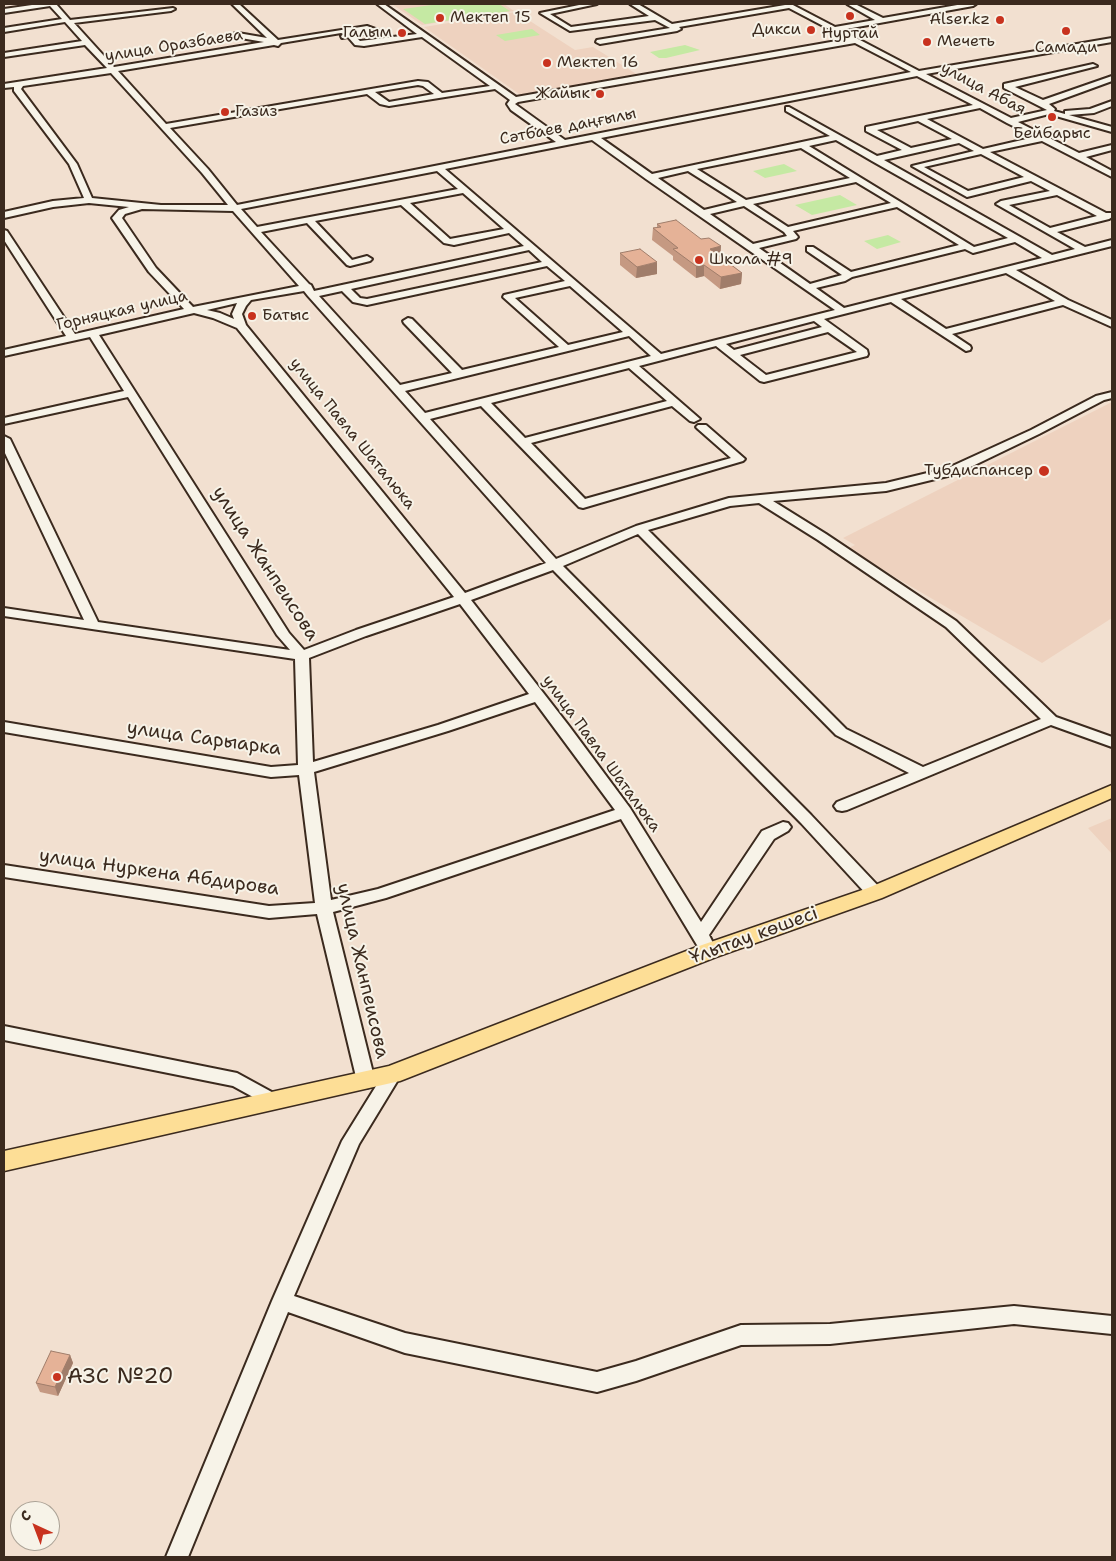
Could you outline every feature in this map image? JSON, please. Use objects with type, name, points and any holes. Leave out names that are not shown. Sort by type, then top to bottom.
[{"type":"main road","name":"Ұлытау көшесі","points":[[392,1075],[705,943],[875,893],[1112,791]]},
{"type":"main road","points":[[4,1161],[392,1075]]},
{"type":"street","points":[[4,11],[52,4],[205,171],[235,208],[554,564],[806,819],[875,893]]},
{"type":"street","points":[[235,4],[278,43]]},
{"type":"street","points":[[380,4],[514,100],[858,40]]},
{"type":"street","points":[[594,4],[544,13],[570,29],[657,18]]},
{"type":"street","points":[[600,42],[677,29],[633,4]]},
{"type":"street","points":[[739,4],[754,12]]},
{"type":"street","points":[[850,4],[881,20]]},
{"type":"street","points":[[835,29],[929,12],[956,5],[973,4]]},
{"type":"street","points":[[671,26],[788,5]]},
{"type":"street","name":"улица Абая","points":[[788,5],[1112,174]]},
{"type":"street","points":[[920,8],[929,12]]},
{"type":"street","points":[[4,30],[171,9]]},
{"type":"street","name":"улица Оразбаева","points":[[4,86],[348,33],[358,43],[364,44],[422,35]]},
{"type":"street","points":[[238,35],[278,43]]},
{"type":"street","points":[[907,75],[915,70],[1051,45],[1112,36]]},
{"type":"street","points":[[907,75],[923,74],[1060,50],[1112,36]]},
{"type":"street","points":[[4,55],[87,42]]},
{"type":"street","points":[[1051,45],[1105,72]]},
{"type":"street","points":[[1043,103],[1105,72]]},
{"type":"street","points":[[1105,72],[1007,86],[1043,103],[1053,112],[1112,130]]},
{"type":"street","name":"Сәтбаев даңғылы","points":[[4,215],[53,204],[89,200],[140,207],[235,208],[907,75]]},
{"type":"street","points":[[163,126],[418,83],[425,84],[441,96]]},
{"type":"street","points":[[20,84],[17,89],[73,164],[89,200]]},
{"type":"street","points":[[368,91],[388,104],[496,87]]},
{"type":"street","points":[[514,100],[511,104],[514,108],[564,144]]},
{"type":"street","points":[[1010,121],[1053,112],[1092,111],[1112,103]]},
{"type":"street","points":[[910,151],[869,129],[980,106]]},
{"type":"street","points":[[789,109],[1051,259]]},
{"type":"street","points":[[918,118],[1058,192],[1109,216]]},
{"type":"street","points":[[649,177],[837,137]]},
{"type":"street","points":[[594,138],[844,312]]},
{"type":"street","points":[[1031,178],[967,194],[916,166],[1044,138]]},
{"type":"street","points":[[875,159],[960,140]]},
{"type":"street","points":[[802,145],[974,250],[1017,240]]},
{"type":"street","points":[[1078,156],[1112,147]]},
{"type":"street","points":[[698,174],[811,150]]},
{"type":"street","points":[[438,168],[660,358]]},
{"type":"street","points":[[689,168],[787,230],[793,237],[751,247]]},
{"type":"street","points":[[701,213],[857,179]]},
{"type":"street","points":[[255,230],[464,190]]},
{"type":"street","points":[[1058,192],[1001,204],[1085,251]]},
{"type":"street","points":[[402,201],[447,241],[454,242],[511,230]]},
{"type":"street","points":[[787,230],[899,204]]},
{"type":"street","points":[[140,207],[122,212],[118,218],[152,270],[191,311],[217,310],[226,316],[239,310]]},
{"type":"street","points":[[1049,231],[1109,216]]},
{"type":"street","points":[[309,220],[350,263],[366,259]]},
{"type":"street","points":[[4,233],[73,338]]},
{"type":"street","points":[[839,269],[957,240]]},
{"type":"street","points":[[423,417],[1112,243]]},
{"type":"street","points":[[809,287],[842,279],[849,275],[967,246]]},
{"type":"street","points":[[241,326],[239,310],[248,298],[344,287],[530,247]]},
{"type":"street","points":[[810,249],[849,275]]},
{"type":"street","points":[[344,287],[356,300],[367,302],[549,263]]},
{"type":"street","points":[[1009,270],[1064,302],[1112,324]]},
{"type":"street","points":[[566,348],[508,296],[571,283]]},
{"type":"street","name":"Горняцкая улица","points":[[217,310],[228,303],[248,298]]},
{"type":"street","points":[[894,299],[966,348]]},
{"type":"street","points":[[944,333],[1064,302]]},
{"type":"street","points":[[228,303],[237,306],[239,310]]},
{"type":"street","points":[[217,310],[241,326]]},
{"type":"street","name":"Горняцкая улица","points":[[4,353],[191,311]]},
{"type":"street","points":[[718,343],[764,379],[863,354],[863,352],[817,318]]},
{"type":"street","points":[[408,321],[459,374]]},
{"type":"street","name":"улица Павла Шаталюка","points":[[241,326],[463,599],[538,696],[625,812],[705,943]]},
{"type":"street","points":[[731,354],[830,328]]},
{"type":"street","points":[[398,389],[630,333]]},
{"type":"street","name":"улица Жанпеисова","points":[[93,334],[284,635],[302,656],[306,769],[324,908],[366,1081]]},
{"type":"street","points":[[484,402],[582,504],[739,459],[632,365]]},
{"type":"street","points":[[4,421],[132,393]]},
{"type":"street","points":[[4,612],[302,656],[361,633],[517,580],[640,528],[729,502],[886,487],[952,471],[1035,432],[1100,398],[1112,395]]},
{"type":"street","points":[[523,442],[675,402]]},
{"type":"street","points":[[4,439],[93,625]]},
{"type":"street","points":[[761,499],[822,537],[950,624],[1050,720],[1112,742]]},
{"type":"street","points":[[640,528],[841,732],[920,772]]},
{"type":"street","name":"улица Сарыарка","points":[[4,727],[270,772],[306,769],[442,728],[538,696]]},
{"type":"street","points":[[842,806],[920,772],[1050,720]]},
{"type":"street","name":"улица Нуркена Абдирова","points":[[4,871],[269,912],[324,908],[380,894],[625,812]]},
{"type":"street","points":[[705,943],[768,835],[783,827]]},
{"type":"street","points":[[4,1033],[237,1080],[273,1101]]},
{"type":"street","points":[[177,1557],[282,1301],[351,1140],[392,1075]]},
{"type":"street","points":[[282,1301],[405,1344],[597,1382],[636,1372],[741,1334],[830,1334],[1014,1316],[1112,1325]]},
{"type":"shaded area","name":"Мектеп 15","points":[[392,4],[504,4],[514,11],[422,25]]},
{"type":"shaded area","name":"Мектеп 16","points":[[516,12],[575,50],[593,47],[638,75],[522,96],[424,27]]},
{"type":"shaded area","name":"Тубдиспансер","points":[[1112,402],[1112,618],[1042,663],[847,549],[855,545],[843,538]]},
{"type":"shaded area","points":[[1112,818],[1112,854],[1088,828]]},
{"type":"green space","name":"Мектеп 15","points":[[439,4],[499,4],[510,11],[425,24],[403,9]]},
{"type":"green space","points":[[532,29],[540,35],[505,41],[496,35]]},
{"type":"green space","points":[[685,45],[700,50],[666,58],[659,58],[650,52]]},
{"type":"green space","points":[[784,164],[797,171],[765,178],[753,171]]},
{"type":"green space","points":[[840,195],[857,205],[812,215],[795,205]]},
{"type":"green space","points":[[888,235],[901,242],[877,249],[864,241]]},
{"type":"building","points":[[676,220],[701,239],[709,238],[721,246],[710,249],[742,273],[721,277],[704,265],[696,266],[673,249],[678,248],[653,228],[661,227],[657,224]]},
{"type":"building","points":[[640,249],[657,262],[637,267],[620,253]]},
{"type":"building","points":[[51,1351],[70,1355],[55,1387],[36,1383]]},
{"type":"place","name":"Нуртай","points":[[850,16]]},
{"type":"place","name":"Мектеп 15","points":[[440,18]]},
{"type":"place","name":"Alser.kz","points":[[1000,20]]},
{"type":"place","name":"Дикси","points":[[811,30]]},
{"type":"place","name":"Самади","points":[[1066,31]]},
{"type":"place","name":"Галым","points":[[402,33]]},
{"type":"place","name":"Мечеть","points":[[927,42]]},
{"type":"place","name":"Мектеп 16","points":[[547,63]]},
{"type":"place","name":"Жайык","points":[[600,94]]},
{"type":"place","name":"Газиз","points":[[225,112]]},
{"type":"place","name":"Бейбарыс","points":[[1052,117]]},
{"type":"place","name":"Школа #9","points":[[699,260]]},
{"type":"place","name":"Батыс","points":[[252,316]]},
{"type":"place","name":"Тубдиспансер","points":[[1044,471]]},
{"type":"place","name":"АЗС №20","points":[[57,1377]]}]
